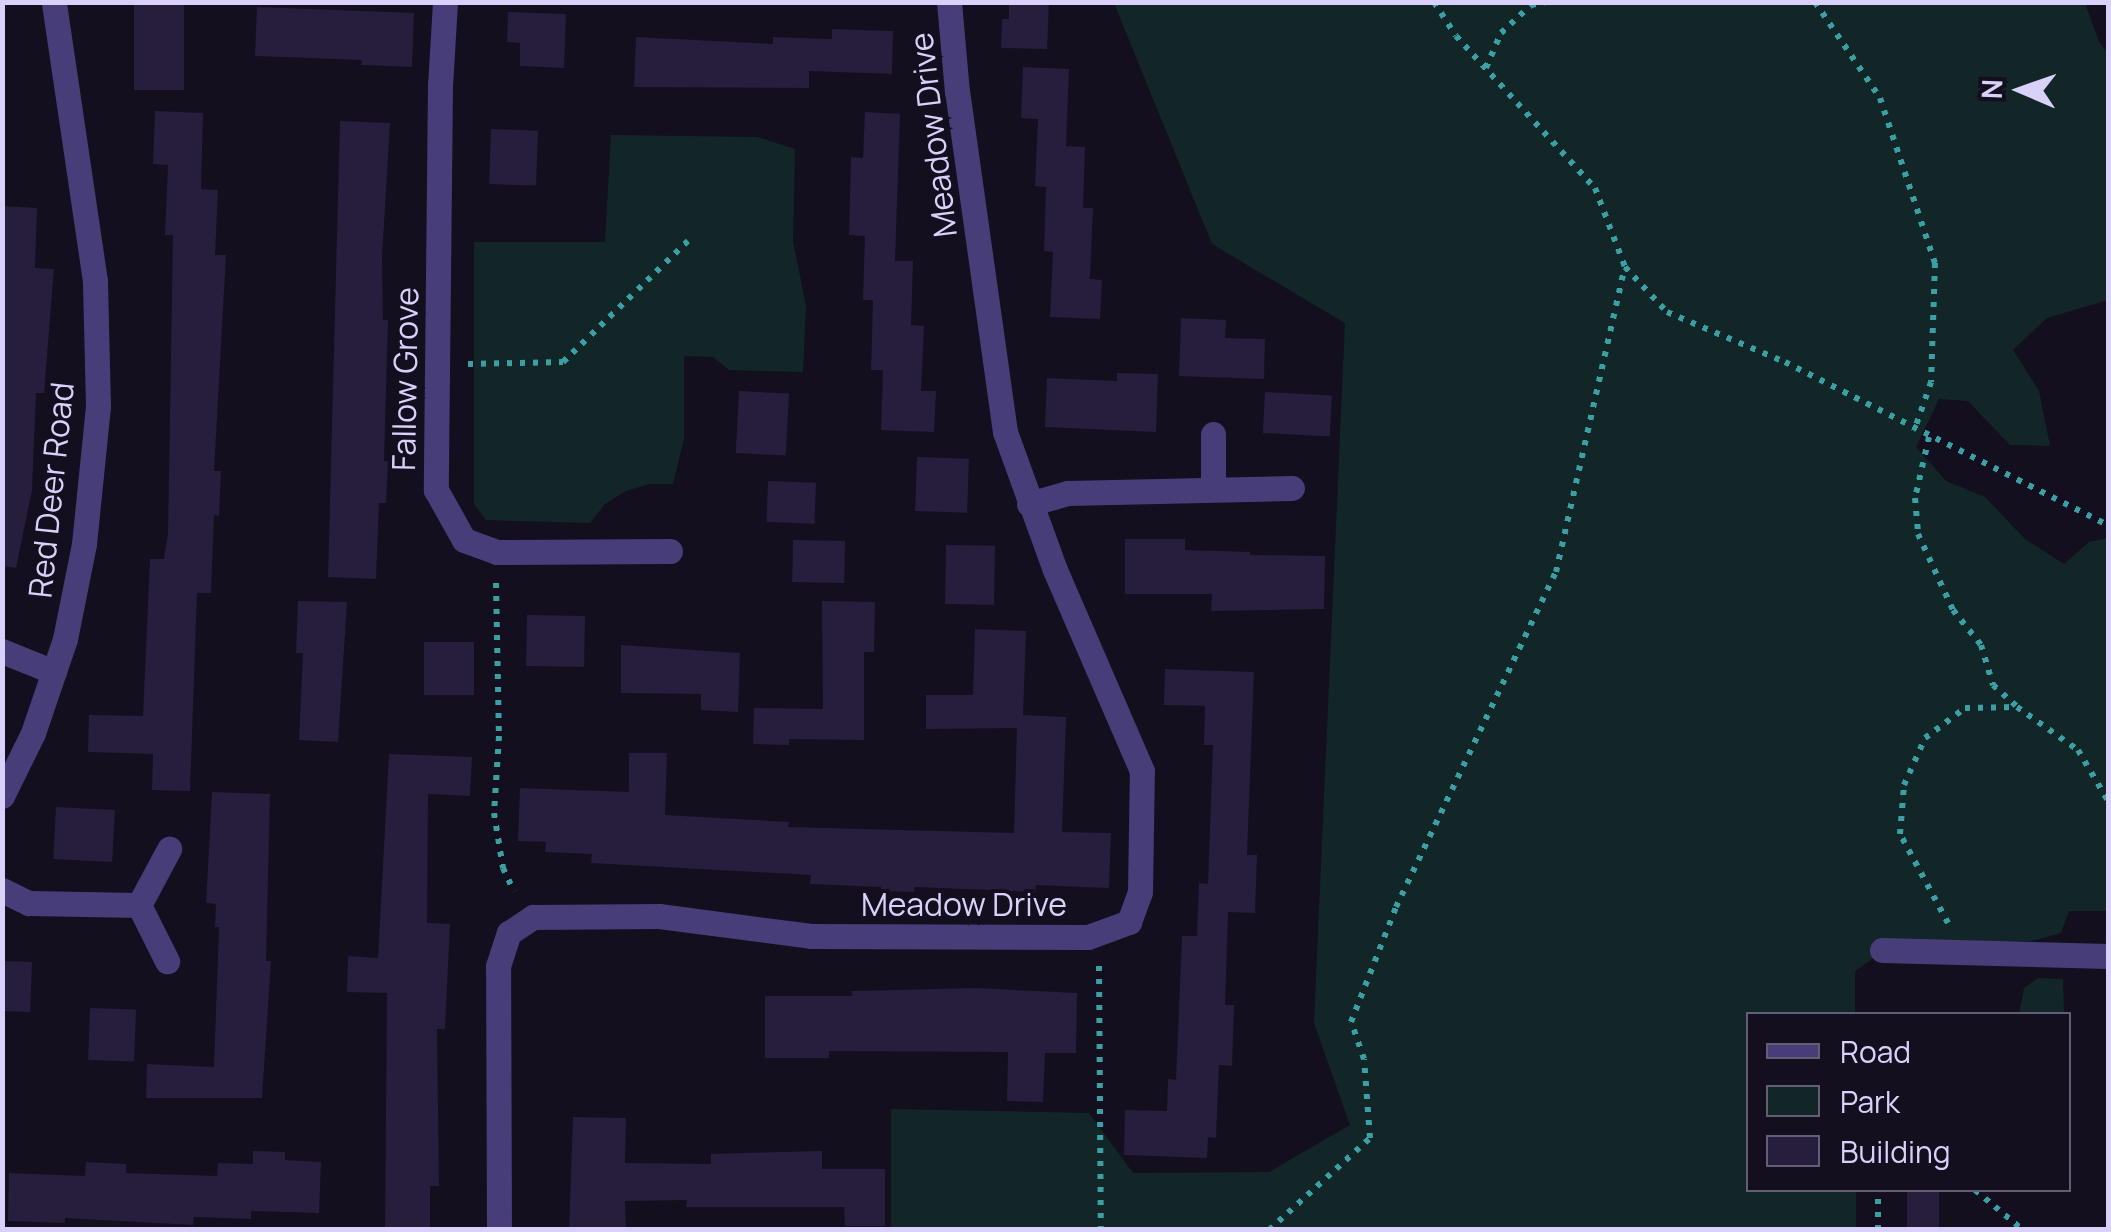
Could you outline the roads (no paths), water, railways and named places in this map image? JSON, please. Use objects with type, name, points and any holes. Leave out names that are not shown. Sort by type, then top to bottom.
[{"type":"street","name":"Red Deer Road","points":[[2,796],[33,733],[66,640],[84,544],[98,406],[95,282],[54,2]]},
{"type":"street","name":"Fallow Grove","points":[[445,2],[436,490],[464,540],[497,552],[670,551]]},
{"type":"street","name":"Meadow Drive","points":[[499,1230],[498,966],[510,933],[532,917],[659,916],[811,936],[1088,937],[1129,922],[1140,892],[1142,772],[1029,504],[1005,432],[957,92],[950,2]]},
{"type":"street","points":[[1213,434],[1213,488]]},
{"type":"street","points":[[1029,504],[1068,493],[1292,488]]},
{"type":"street","points":[[2,652],[54,672]]},
{"type":"street","points":[[139,905],[169,849]]},
{"type":"street","points":[[2,890],[29,903],[139,905]]},
{"type":"street","points":[[139,905],[167,961]]},
{"type":"street","points":[[1882,950],[2108,956]]}]
